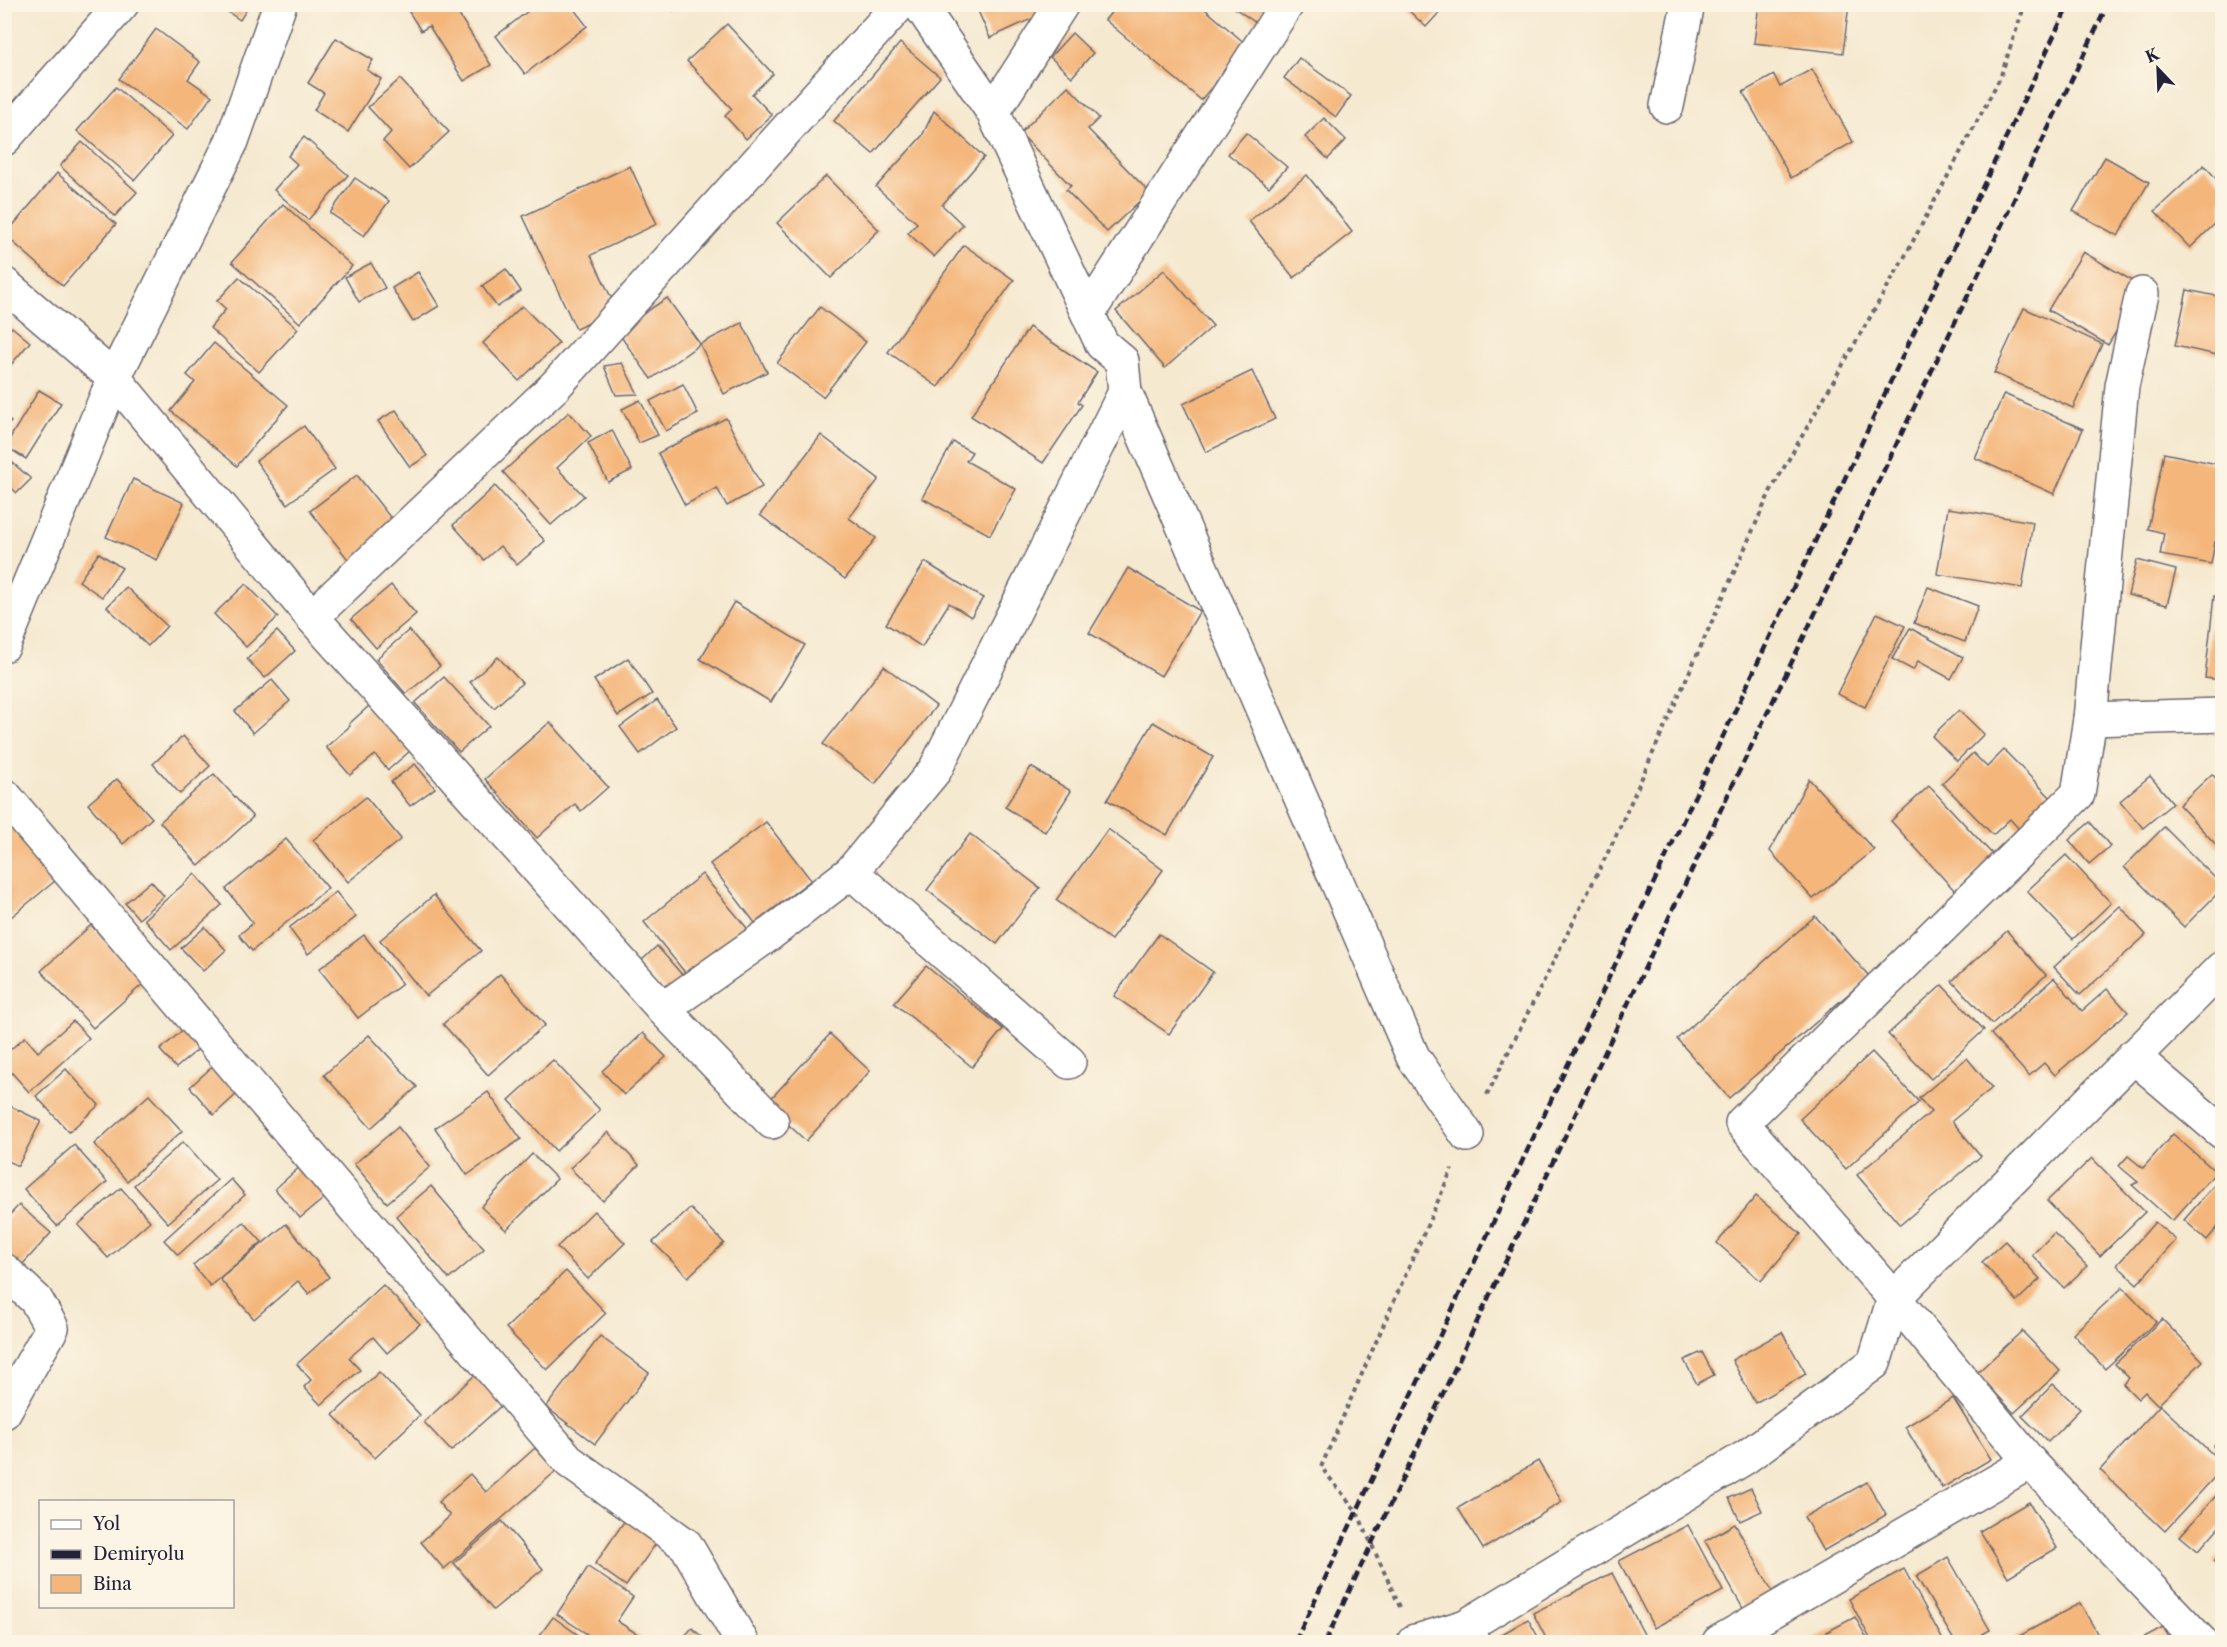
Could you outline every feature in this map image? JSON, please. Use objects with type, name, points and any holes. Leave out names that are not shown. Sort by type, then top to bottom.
[{"type":"street","points":[[4,139],[122,4]]},
{"type":"street","points":[[4,645],[114,378],[232,141],[280,4]]},
{"type":"street","points":[[312,617],[555,386],[900,4]]},
{"type":"street","points":[[919,4],[993,112],[1089,312],[1102,344],[1122,361],[1125,392],[1413,1057],[1467,1135]]},
{"type":"street","points":[[993,112],[1062,4]]},
{"type":"street","points":[[1089,312],[1287,4]]},
{"type":"street","points":[[1667,106],[1688,4]]},
{"type":"street","points":[[4,284],[114,378],[312,617],[663,1009],[772,1122]]},
{"type":"street","points":[[2142,294],[2122,386],[2090,718],[2078,794],[1742,1123],[1894,1298],[2030,1462],[2201,1642]]},
{"type":"street","points":[[663,1009],[771,933],[851,872],[935,770],[1125,392]]},
{"type":"street","points":[[2090,718],[2223,715]]},
{"type":"street","points":[[4,795],[570,1462],[686,1545],[742,1642]]},
{"type":"street","points":[[851,872],[1069,1062]]},
{"type":"street","points":[[1415,1642],[1469,1634],[1746,1457],[1874,1363],[1894,1298],[2223,968]]},
{"type":"street","points":[[2133,1056],[2223,1132]]},
{"type":"street","points":[[4,1270],[36,1300],[52,1328],[4,1412]]},
{"type":"street","points":[[1719,1642],[2030,1462]]},
{"type":"path","points":[[1415,1642],[1357,1512],[1321,1467],[1467,1135],[1614,840],[1770,492],[1904,258],[2000,78],[2025,4]]},
{"type":"building","points":[[216,4],[250,4],[240,20]]},
{"type":"building","points":[[404,4],[452,4],[491,65],[464,81],[429,26],[421,31]]},
{"type":"building","points":[[537,4],[570,4],[587,26],[525,74],[496,36]]},
{"type":"building","points":[[666,4],[679,4],[673,11]]},
{"type":"building","points":[[975,4],[1048,4],[1051,10],[990,38]]},
{"type":"building","points":[[1118,4],[1199,4],[1247,45],[1201,100],[1105,20]]},
{"type":"building","points":[[1229,4],[1269,4],[1256,23]]},
{"type":"building","points":[[1402,4],[1447,4],[1426,27]]},
{"type":"building","points":[[1759,4],[1849,4],[1843,53],[1754,43]]},
{"type":"building","points":[[727,24],[773,74],[752,94],[772,115],[746,139],[725,116],[732,109],[687,61]]},
{"type":"building","points":[[156,29],[200,62],[188,79],[212,96],[188,129],[119,79]]},
{"type":"building","points":[[1072,33],[1093,53],[1072,77],[1050,57]]},
{"type":"building","points":[[336,38],[373,60],[367,70],[381,79],[348,132],[314,110],[324,93],[308,83]]},
{"type":"building","points":[[900,43],[940,77],[873,154],[834,121]]},
{"type":"building","points":[[1299,58],[1351,96],[1336,117],[1284,78]]},
{"type":"building","points":[[1812,69],[1853,142],[1791,178],[1743,92],[1774,75],[1780,87]]},
{"type":"building","points":[[400,79],[449,132],[409,169],[383,141],[391,132],[368,107]]},
{"type":"building","points":[[1068,86],[1099,118],[1088,129],[1149,192],[1107,232],[1066,190],[1071,186],[1020,133]]},
{"type":"building","points":[[116,87],[172,136],[134,180],[77,131]]},
{"type":"building","points":[[934,111],[984,157],[942,205],[963,225],[934,257],[908,233],[917,223],[876,187],[922,136]]},
{"type":"building","points":[[1324,118],[1346,140],[1328,159],[1305,137]]},
{"type":"building","points":[[1246,133],[1287,167],[1269,187],[1228,154]]},
{"type":"building","points":[[304,137],[348,175],[308,220],[274,190],[297,164],[288,156]]},
{"type":"building","points":[[82,142],[137,192],[115,216],[60,166]]},
{"type":"building","points":[[2105,157],[2149,182],[2118,236],[2073,211]]},
{"type":"building","points":[[2204,165],[2222,185],[2222,217],[2190,248],[2155,211]]},
{"type":"building","points":[[630,166],[657,224],[591,255],[617,310],[576,329],[523,216]]},
{"type":"building","points":[[57,173],[116,224],[63,286],[5,235]]},
{"type":"building","points":[[1307,175],[1352,232],[1294,278],[1249,221]]},
{"type":"building","points":[[826,176],[879,230],[831,278],[777,223]]},
{"type":"building","points":[[355,178],[389,201],[364,236],[330,213]]},
{"type":"building","points":[[283,204],[352,266],[300,323],[232,262]]},
{"type":"building","points":[[964,245],[1014,280],[938,387],[888,352]]},
{"type":"building","points":[[2083,252],[2143,287],[2108,345],[2048,310]]},
{"type":"building","points":[[371,263],[385,288],[359,302],[345,277]]},
{"type":"building","points":[[506,269],[521,291],[497,307],[482,286]]},
{"type":"building","points":[[1164,270],[1213,326],[1165,368],[1116,311]]},
{"type":"building","points":[[418,272],[439,306],[413,322],[392,288]]},
{"type":"building","points":[[239,277],[298,329],[259,372],[210,328],[226,309],[217,301]]},
{"type":"building","points":[[2187,290],[2222,297],[2222,356],[2175,346]]},
{"type":"building","points":[[667,298],[700,344],[651,379],[617,331]]},
{"type":"building","points":[[522,306],[559,343],[519,381],[483,343]]},
{"type":"building","points":[[820,307],[866,342],[823,397],[777,363]]},
{"type":"building","points":[[2024,308],[2102,344],[2073,408],[1994,373]]},
{"type":"building","points":[[742,323],[767,372],[724,394],[700,344]]},
{"type":"building","points":[[12,327],[30,342],[4,373],[4,336]]},
{"type":"building","points":[[1029,327],[1097,372],[1078,402],[1082,405],[1043,463],[971,416]]},
{"type":"building","points":[[214,343],[288,405],[237,466],[171,411],[195,382],[187,375]]},
{"type":"building","points":[[622,363],[638,394],[616,395],[604,366]]},
{"type":"building","points":[[1252,371],[1275,419],[1206,452],[1183,404]]},
{"type":"building","points":[[683,384],[698,414],[666,431],[650,401]]},
{"type":"building","points":[[39,390],[61,403],[26,459],[5,446]]},
{"type":"building","points":[[2004,394],[2083,429],[2054,494],[1975,458]]},
{"type":"building","points":[[640,400],[658,435],[639,443],[622,409]]},
{"type":"building","points":[[396,410],[427,456],[410,467],[378,421]]},
{"type":"building","points":[[569,412],[591,436],[557,468],[584,496],[551,525],[503,472]]},
{"type":"building","points":[[4,415],[11,422],[4,429]]},
{"type":"building","points":[[726,418],[762,487],[727,506],[717,488],[685,505],[658,453]]},
{"type":"building","points":[[304,426],[335,469],[287,504],[256,461]]},
{"type":"building","points":[[612,430],[632,470],[608,482],[588,443]]},
{"type":"building","points":[[821,435],[879,479],[849,518],[876,538],[845,579],[760,515]]},
{"type":"building","points":[[953,442],[972,452],[966,461],[1016,489],[990,535],[922,498]]},
{"type":"building","points":[[2164,453],[2222,465],[2222,544],[2215,542],[2211,564],[2160,555],[2164,533],[2148,529]]},
{"type":"building","points":[[4,455],[31,479],[17,493],[4,481]]},
{"type":"building","points":[[357,475],[401,531],[354,567],[310,511]]},
{"type":"building","points":[[133,479],[184,503],[157,560],[106,537]]},
{"type":"building","points":[[495,486],[545,541],[517,565],[500,546],[484,560],[453,525]]},
{"type":"building","points":[[1948,508],[2033,522],[2022,588],[1937,574]]},
{"type":"building","points":[[99,553],[122,568],[102,597],[79,581]]},
{"type":"building","points":[[2137,560],[2176,570],[2167,605],[2128,595]]},
{"type":"building","points":[[925,562],[983,598],[971,617],[949,603],[922,647],[886,624]]},
{"type":"building","points":[[1128,568],[1200,611],[1161,676],[1089,633]]},
{"type":"building","points":[[246,584],[278,617],[246,647],[214,614]]},
{"type":"building","points":[[391,585],[416,614],[376,648],[351,619]]},
{"type":"building","points":[[126,587],[167,626],[148,646],[107,607]]},
{"type":"building","points":[[1928,587],[1978,606],[1965,642],[1914,623]]},
{"type":"building","points":[[2214,596],[2222,597],[2222,680],[2205,678]]},
{"type":"building","points":[[734,602],[805,645],[771,702],[700,659]]},
{"type":"building","points":[[1877,613],[1905,626],[1865,707],[1837,694]]},
{"type":"building","points":[[1910,628],[1963,657],[1951,679],[1918,661],[1913,670],[1892,659]]},
{"type":"building","points":[[409,630],[440,666],[406,694],[376,659]]},
{"type":"building","points":[[277,631],[295,651],[265,678],[247,659]]},
{"type":"building","points":[[498,657],[522,683],[494,708],[470,682]]},
{"type":"building","points":[[628,658],[652,694],[618,716],[594,680]]},
{"type":"building","points":[[884,666],[936,706],[875,784],[823,744]]},
{"type":"building","points":[[444,677],[489,726],[459,752],[415,703]]},
{"type":"building","points":[[272,680],[290,701],[253,733],[235,711]]},
{"type":"building","points":[[657,700],[676,727],[640,754],[620,727]]},
{"type":"building","points":[[370,705],[410,751],[388,770],[375,755],[350,775],[326,747]]},
{"type":"building","points":[[1959,710],[1984,734],[1957,761],[1932,736]]},
{"type":"building","points":[[550,722],[608,787],[581,811],[575,804],[537,838],[485,779]]},
{"type":"building","points":[[1153,722],[1213,757],[1167,835],[1107,800]]},
{"type":"building","points":[[183,736],[210,766],[180,794],[153,764]]},
{"type":"building","points":[[2004,750],[2051,798],[2019,829],[2010,819],[1993,835],[1942,783],[1973,753],[1987,767]]},
{"type":"building","points":[[415,764],[435,788],[410,806],[391,782]]},
{"type":"building","points":[[1031,767],[1071,791],[1045,832],[1005,807]]},
{"type":"building","points":[[214,774],[253,817],[199,866],[160,822]]},
{"type":"building","points":[[2212,774],[2222,785],[2222,851],[2179,805]]},
{"type":"building","points":[[2150,776],[2173,803],[2143,828],[2120,801]]},
{"type":"building","points":[[117,779],[152,818],[123,844],[88,804]]},
{"type":"building","points":[[1809,779],[1874,850],[1813,899],[1770,851]]},
{"type":"building","points":[[1929,786],[1994,856],[1955,891],[1891,821]]},
{"type":"building","points":[[366,797],[401,839],[348,882],[313,840]]},
{"type":"building","points":[[766,822],[811,880],[755,923],[710,864]]},
{"type":"building","points":[[2090,822],[2110,846],[2089,864],[2069,840]]},
{"type":"building","points":[[2164,827],[2222,885],[2222,889],[2184,927],[2124,867]]},
{"type":"building","points":[[13,828],[55,881],[5,922],[5,835]]},
{"type":"building","points":[[1108,829],[1163,870],[1111,940],[1056,900]]},
{"type":"building","points":[[970,834],[1040,888],[997,944],[927,890]]},
{"type":"building","points":[[286,839],[328,888],[252,951],[239,935],[253,923],[226,889]]},
{"type":"building","points":[[2066,855],[2111,903],[2073,939],[2027,891]]},
{"type":"building","points":[[195,874],[222,905],[171,950],[144,919]]},
{"type":"building","points":[[702,874],[751,933],[692,981],[644,922]]},
{"type":"building","points":[[151,881],[164,896],[139,919],[125,903]]},
{"type":"building","points":[[336,892],[356,917],[308,954],[289,928]]},
{"type":"building","points":[[434,895],[481,951],[426,996],[380,940]]},
{"type":"building","points":[[2120,906],[2146,935],[2080,995],[2054,967]]},
{"type":"building","points":[[1815,916],[1869,976],[1729,1098],[1677,1039]]},
{"type":"building","points":[[91,925],[144,983],[93,1028],[41,971]]},
{"type":"building","points":[[205,927],[226,950],[203,971],[181,948]]},
{"type":"building","points":[[2007,931],[2046,975],[1992,1024],[1952,981]]},
{"type":"building","points":[[1159,934],[1213,972],[1169,1034],[1114,996]]},
{"type":"building","points":[[364,935],[402,984],[358,1018],[319,969]]},
{"type":"building","points":[[657,946],[691,985],[673,1000],[640,962]]},
{"type":"building","points":[[926,966],[1003,1029],[972,1067],[894,1003]]},
{"type":"building","points":[[500,974],[545,1025],[488,1075],[443,1024]]},
{"type":"building","points":[[2054,978],[2082,1011],[2107,989],[2128,1012],[2055,1075],[2044,1063],[2029,1076],[1991,1034]]},
{"type":"building","points":[[1942,985],[1984,1030],[1931,1079],[1888,1034]]},
{"type":"building","points":[[73,1021],[89,1038],[29,1092],[4,1064],[4,1055],[25,1037],[38,1052]]},
{"type":"building","points":[[185,1028],[202,1046],[176,1068],[160,1050]]},
{"type":"building","points":[[643,1033],[666,1057],[624,1095],[602,1071]]},
{"type":"building","points":[[830,1034],[870,1071],[806,1141],[766,1104]]},
{"type":"building","points":[[369,1035],[417,1087],[371,1128],[324,1075]]},
{"type":"building","points":[[1872,1052],[1919,1102],[1846,1169],[1800,1119]]},
{"type":"building","points":[[1967,1058],[1992,1088],[1952,1121],[1981,1156],[1900,1225],[1857,1175],[1931,1112],[1919,1098]]},
{"type":"building","points":[[553,1060],[600,1110],[556,1151],[509,1100]]},
{"type":"building","points":[[215,1064],[239,1092],[214,1115],[190,1087]]},
{"type":"building","points":[[66,1069],[99,1105],[69,1132],[36,1096]]},
{"type":"building","points":[[488,1092],[521,1139],[467,1175],[435,1128]]},
{"type":"building","points":[[149,1095],[182,1131],[127,1181],[94,1144]]},
{"type":"building","points":[[4,1103],[41,1121],[18,1166],[4,1159]]},
{"type":"building","points":[[398,1127],[430,1167],[387,1203],[354,1164]]},
{"type":"building","points":[[608,1132],[639,1165],[603,1201],[570,1168]]},
{"type":"building","points":[[2173,1134],[2216,1172],[2172,1221],[2132,1185],[2138,1182],[2119,1166],[2128,1156],[2143,1168]]},
{"type":"building","points":[[183,1142],[217,1180],[168,1223],[134,1185]]},
{"type":"building","points":[[74,1145],[107,1182],[57,1226],[24,1189]]},
{"type":"building","points":[[532,1154],[557,1179],[506,1230],[481,1207]]},
{"type":"building","points":[[2092,1158],[2145,1212],[2100,1256],[2047,1201]]},
{"type":"building","points":[[302,1165],[328,1195],[300,1218],[275,1189]]},
{"type":"building","points":[[2222,1176],[2222,1222],[2207,1240],[2184,1220]]},
{"type":"building","points":[[231,1179],[245,1195],[178,1255],[164,1240]]},
{"type":"building","points":[[431,1186],[484,1249],[449,1279],[396,1216]]},
{"type":"building","points":[[121,1188],[150,1221],[108,1258],[78,1225]]},
{"type":"building","points":[[1756,1196],[1801,1234],[1761,1281],[1717,1243]]},
{"type":"building","points":[[19,1205],[51,1233],[22,1265],[4,1250],[4,1221]]},
{"type":"building","points":[[690,1208],[724,1243],[688,1277],[653,1242]]},
{"type":"building","points":[[594,1211],[625,1243],[588,1279],[557,1247]]},
{"type":"building","points":[[244,1222],[262,1242],[210,1286],[193,1265]]},
{"type":"building","points":[[2155,1222],[2176,1240],[2137,1284],[2117,1265]]},
{"type":"building","points":[[286,1224],[329,1277],[309,1294],[298,1281],[254,1319],[220,1279]]},
{"type":"building","points":[[2054,1233],[2087,1266],[2064,1288],[2032,1255]]},
{"type":"building","points":[[2005,1241],[2040,1279],[2017,1301],[1982,1262]]},
{"type":"building","points":[[566,1271],[606,1313],[547,1370],[506,1328]]},
{"type":"building","points":[[383,1285],[420,1324],[387,1353],[373,1337],[349,1358],[360,1370],[321,1405],[304,1387],[311,1380],[297,1364]]},
{"type":"building","points":[[2123,1287],[2156,1322],[2105,1369],[2073,1334]]},
{"type":"building","points":[[2162,1319],[2203,1361],[2158,1405],[2145,1392],[2138,1399],[2123,1384],[2129,1378],[2115,1364]]},
{"type":"building","points":[[2022,1331],[2060,1371],[2014,1413],[1977,1373]]},
{"type":"building","points":[[1782,1332],[1806,1374],[1755,1403],[1732,1360]]},
{"type":"building","points":[[600,1336],[649,1373],[595,1444],[546,1407]]},
{"type":"building","points":[[1702,1352],[1714,1375],[1697,1384],[1684,1360]]},
{"type":"building","points":[[379,1372],[420,1415],[375,1458],[333,1415]]},
{"type":"building","points":[[476,1374],[503,1404],[451,1451],[424,1422]]},
{"type":"building","points":[[2053,1384],[2080,1409],[2048,1442],[2022,1416]]},
{"type":"building","points":[[1953,1398],[1991,1459],[1942,1488],[1905,1427]]},
{"type":"building","points":[[2160,1405],[2222,1463],[2222,1469],[2165,1531],[2100,1470]]},
{"type":"building","points":[[2222,1437],[2222,1455],[2213,1446]]},
{"type":"building","points":[[535,1448],[556,1471],[444,1569],[421,1542],[450,1516],[438,1502],[470,1474],[486,1492]]},
{"type":"building","points":[[1538,1461],[1562,1502],[1483,1549],[1458,1508]]},
{"type":"building","points":[[1867,1482],[1886,1515],[1823,1551],[1804,1517]]},
{"type":"building","points":[[1751,1488],[1762,1511],[1740,1521],[1729,1498]]},
{"type":"building","points":[[2222,1489],[2222,1530],[2219,1527],[2198,1551],[2180,1536]]},
{"type":"building","points":[[2029,1502],[2057,1548],[2008,1577],[1980,1531]]},
{"type":"building","points":[[630,1513],[662,1535],[626,1586],[595,1564]]},
{"type":"building","points":[[502,1521],[543,1569],[493,1610],[454,1563]]},
{"type":"building","points":[[1735,1524],[1775,1596],[1745,1612],[1705,1541]]},
{"type":"building","points":[[1688,1525],[1723,1591],[1654,1628],[1619,1561]]},
{"type":"building","points":[[2222,1553],[2222,1568],[2214,1562]]},
{"type":"building","points":[[1948,1557],[1990,1630],[1968,1642],[1955,1642],[1916,1576]]},
{"type":"building","points":[[588,1567],[633,1597],[617,1621],[642,1637],[638,1642],[599,1642],[557,1614]]},
{"type":"building","points":[[1904,1569],[1944,1642],[1872,1642],[1849,1599]]},
{"type":"building","points":[[1612,1573],[1648,1642],[1548,1642],[1533,1613]]},
{"type":"building","points":[[2080,1603],[2102,1642],[2013,1642],[2012,1640]]},
{"type":"building","points":[[553,1617],[588,1642],[535,1642]]},
{"type":"building","points":[[1855,1617],[1869,1642],[1808,1642]]},
{"type":"building","points":[[1528,1619],[1541,1642],[1490,1641]]},
{"type":"building","points":[[2163,1627],[2172,1642],[2135,1642]]},
{"type":"building","points":[[692,1628],[708,1642],[679,1642]]},
{"type":"railway","points":[[1295,1642],[2069,4]]},
{"type":"railway","points":[[1325,1642],[1661,934],[2108,4]]}]
